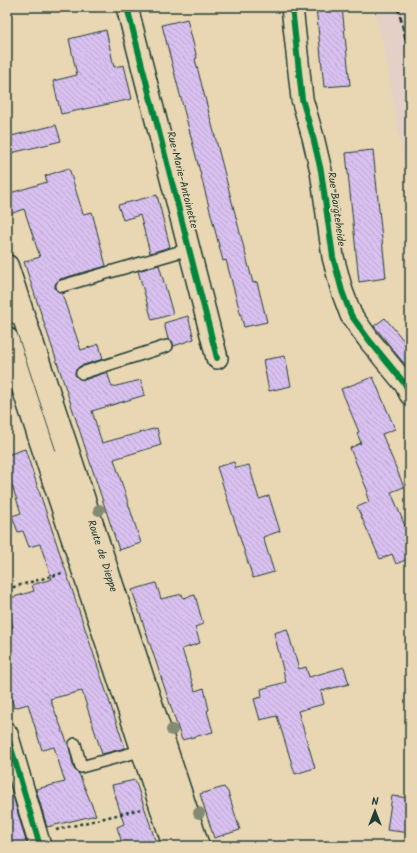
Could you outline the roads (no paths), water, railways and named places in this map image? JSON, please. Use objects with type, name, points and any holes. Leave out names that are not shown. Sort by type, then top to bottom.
[{"type":"main road","name":"Route de Dieppe","points":[[7,266],[47,383],[198,846]]},
{"type":"main road","name":"Route de Dieppe","points":[[7,339],[144,750],[174,846]]},
{"type":"street","name":"Rue Marie-Antoinette","points":[[127,7],[218,358]]},
{"type":"street","name":"Rue Bargteheide","points":[[292,7],[302,99],[321,171],[333,257],[342,291],[351,315],[369,340],[405,384],[410,394]]},
{"type":"street","points":[[7,734],[38,840]]},
{"type":"lane","points":[[62,286],[189,248]]},
{"type":"lane","points":[[7,302],[47,383]]},
{"type":"lane","points":[[7,339],[45,419],[50,434]]},
{"type":"lane","points":[[82,373],[167,346]]},
{"type":"lane","points":[[55,449],[186,846]]},
{"type":"lane","points":[[75,744],[81,767],[144,750]]},
{"type":"railway","points":[[398,7],[410,56]]}]
